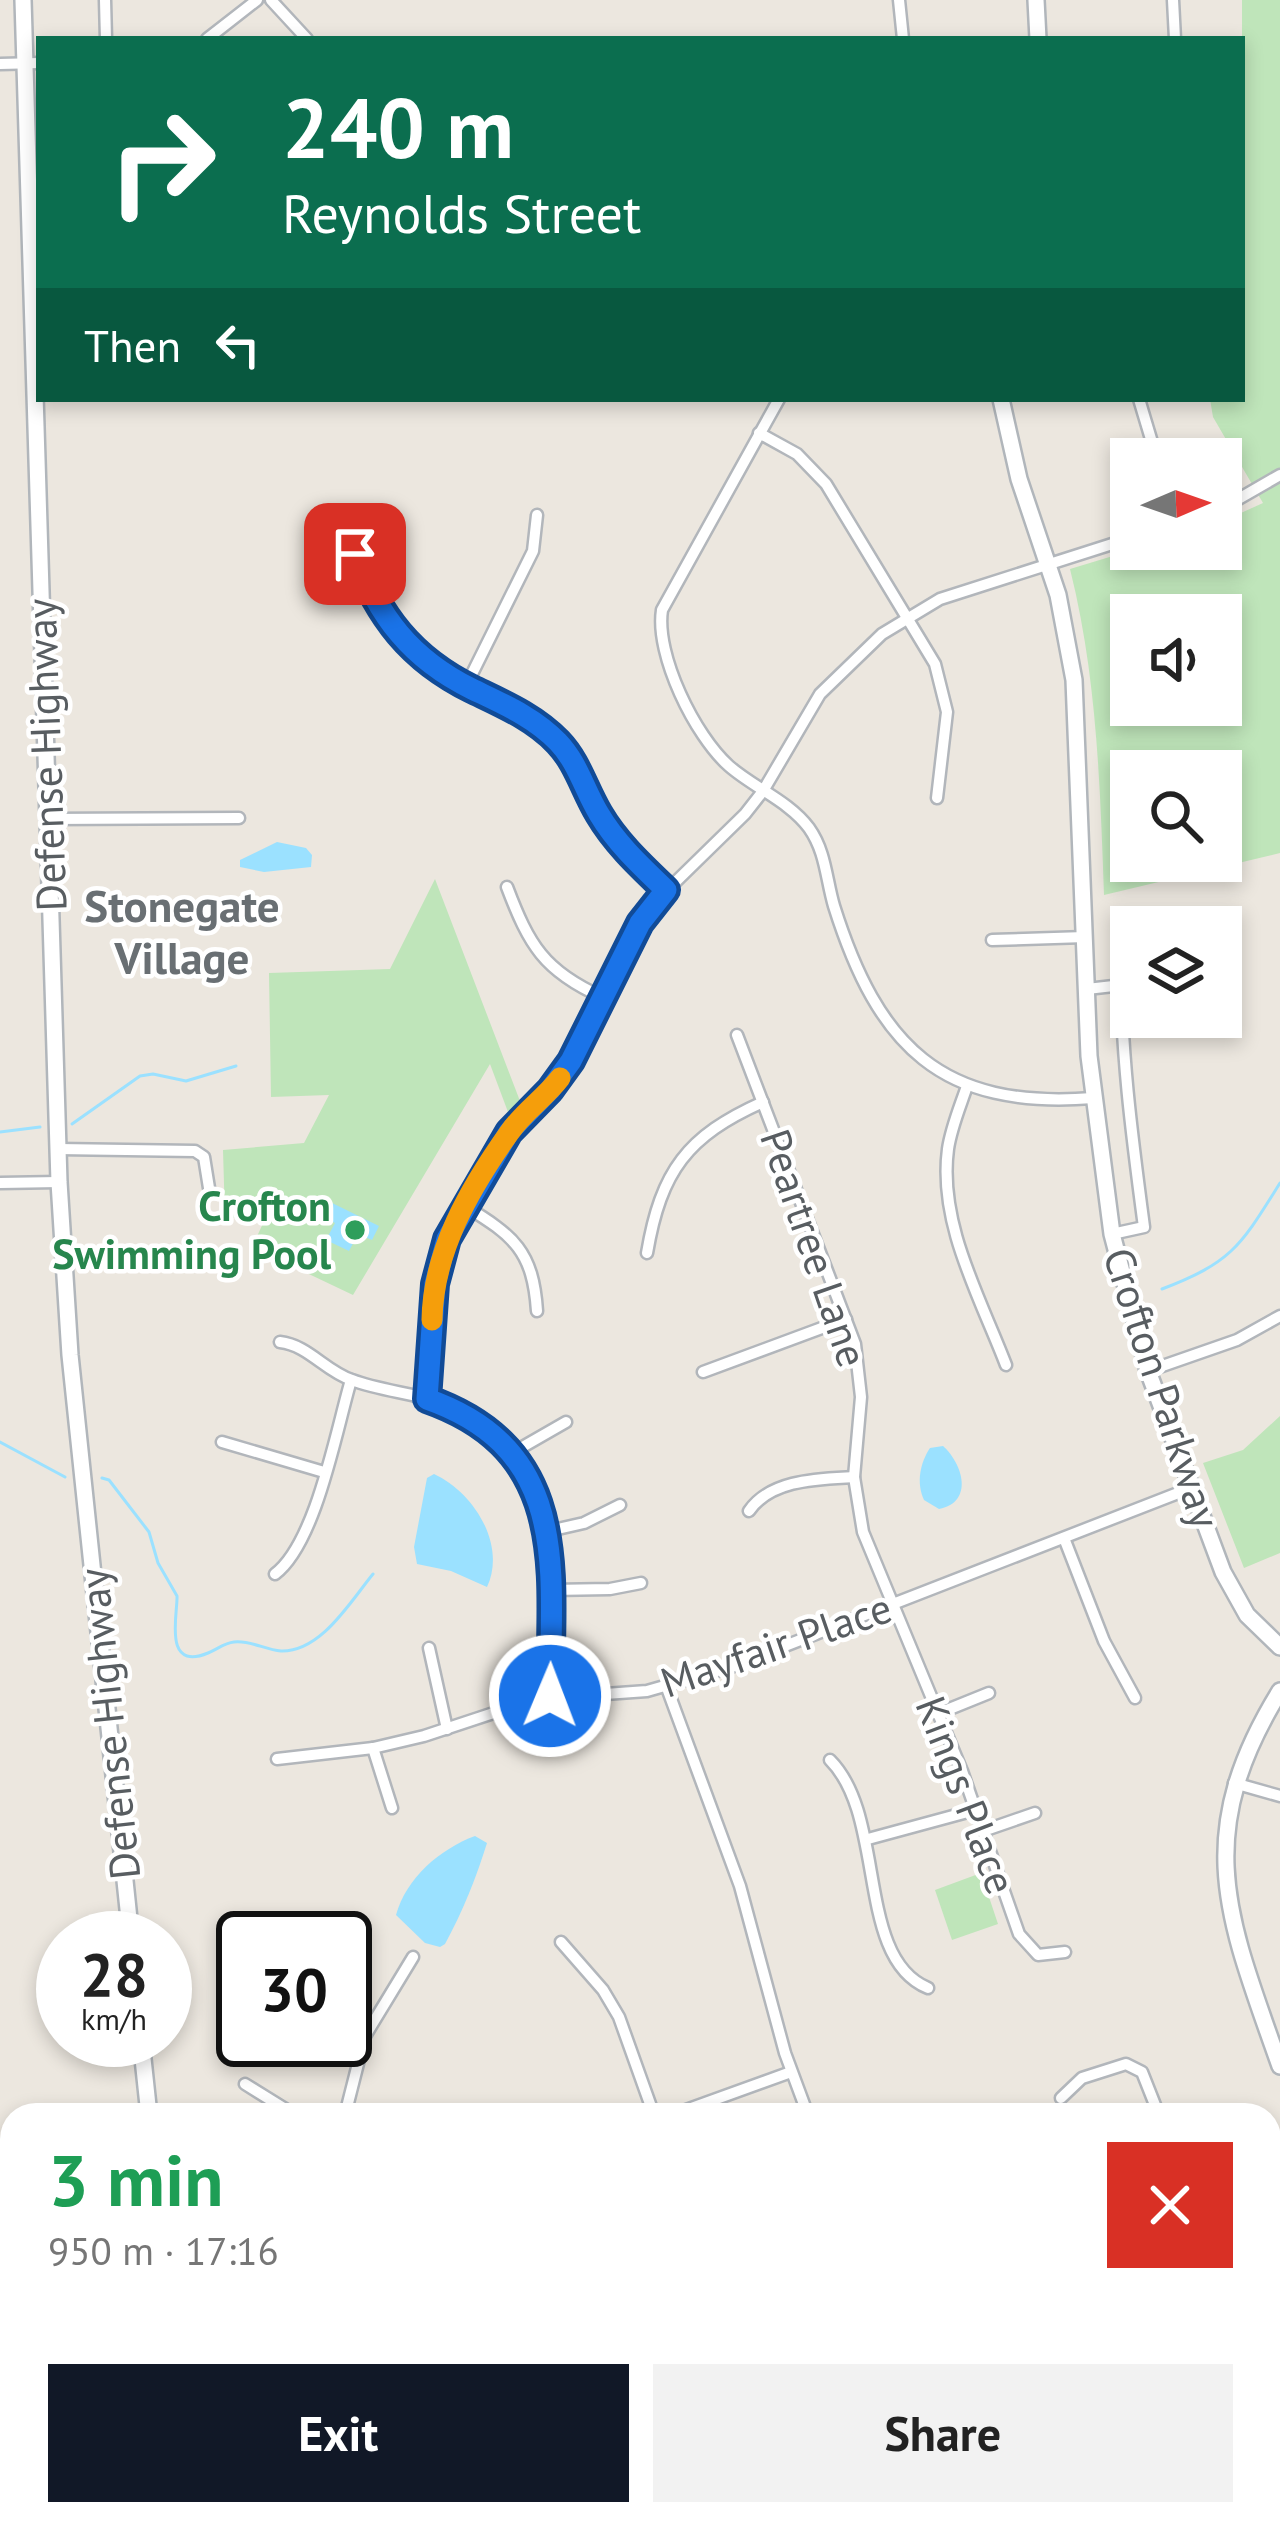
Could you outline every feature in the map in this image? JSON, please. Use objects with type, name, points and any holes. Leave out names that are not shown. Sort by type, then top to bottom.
[{"type":"main road","name":"Defense Highway","points":[[23,0],[32,63],[36,316]]},
{"type":"main road","points":[[1036,0],[1038,36]]},
{"type":"main road","name":"Defense Highway","points":[[38,402],[59,1182],[72,1375],[128,1911]]},
{"type":"main road","name":"Crofton Parkway","points":[[1002,402],[1019,479],[1049,563],[1074,680],[1093,1098],[1112,1234],[1148,1370],[1235,1598],[1280,1647]]},
{"type":"main road","points":[[1280,1691],[1256,1731],[1234,1784],[1225,1835],[1227,1899],[1239,1950],[1280,2066]]},
{"type":"main road","points":[[144,2067],[148,2103]]},
{"type":"street","points":[[105,0],[106,36]]},
{"type":"street","points":[[211,36],[257,0]]},
{"type":"street","points":[[271,0],[304,36]]},
{"type":"street","points":[[899,0],[903,36]]},
{"type":"street","points":[[1173,0],[1174,36]]},
{"type":"street","points":[[0,64],[32,63]]},
{"type":"street","points":[[777,402],[667,598],[660,622],[661,638],[694,722],[730,767],[791,809],[814,835],[856,968],[883,1019],[921,1057],[968,1086],[1018,1099],[1093,1098]]},
{"type":"street","points":[[1140,402],[1151,438]]},
{"type":"street","points":[[759,434],[797,454],[818,473],[935,664],[946,695],[947,727],[937,798]]},
{"type":"street","points":[[1242,497],[1280,475]]},
{"type":"street","points":[[466,686],[533,551],[537,515]]},
{"type":"street","points":[[344,523],[367,584],[387,621],[412,651],[466,686],[522,713],[553,736],[579,770],[606,826],[666,890]]},
{"type":"street","points":[[427,1399],[435,1284],[447,1239],[465,1206],[509,1132],[561,1076],[640,923],[666,890],[745,814],[820,694],[861,651],[906,617],[968,588],[1110,544]]},
{"type":"street","points":[[48,819],[239,818]]},
{"type":"street","points":[[507,887],[524,931],[547,963],[602,997]]},
{"type":"street","points":[[992,940],[1085,937]]},
{"type":"street","points":[[1087,989],[1110,987]]},
{"type":"street","name":"Peartree Lane","points":[[737,1035],[846,1319],[861,1379],[854,1477],[863,1532],[890,1605]]},
{"type":"street","points":[[1112,1234],[1144,1227],[1125,1076],[1125,1038]]},
{"type":"street","points":[[968,1086],[948,1149],[951,1219],[1006,1365]]},
{"type":"street","points":[[647,1253],[658,1200],[678,1162],[724,1119],[763,1102]]},
{"type":"street","points":[[58,1149],[195,1151],[204,1157],[209,1188]]},
{"type":"street","points":[[0,1183],[59,1182]]},
{"type":"street","points":[[465,1206],[500,1227],[523,1251],[533,1276],[537,1311]]},
{"type":"street","points":[[1148,1370],[1237,1340],[1280,1316]]},
{"type":"street","points":[[703,1372],[846,1319]]},
{"type":"street","points":[[280,1342],[302,1348],[351,1380],[427,1399],[478,1422],[512,1453],[535,1489],[549,1532],[550,1696]]},
{"type":"street","points":[[275,1574],[297,1553],[351,1380]]},
{"type":"street","points":[[512,1453],[566,1422]]},
{"type":"street","points":[[222,1442],[324,1472]]},
{"type":"street","points":[[749,1511],[779,1488],[854,1477]]},
{"type":"street","name":"Mayfair Place","points":[[277,1759],[373,1748],[550,1696],[667,1688],[1191,1488]]},
{"type":"street","points":[[549,1532],[584,1523],[620,1505]]},
{"type":"street","points":[[1064,1538],[1105,1641],[1135,1698]]},
{"type":"street","points":[[551,1590],[641,1583]]},
{"type":"street","name":"Kings Place","points":[[890,1605],[1025,1945],[1046,1956],[1064,1952]]},
{"type":"street","points":[[429,1648],[447,1729]]},
{"type":"street","points":[[667,1688],[740,1886],[803,2103]]},
{"type":"street","points":[[937,1714],[989,1693]]},
{"type":"street","points":[[373,1748],[392,1808]]},
{"type":"street","points":[[830,1760],[849,1781],[868,1839],[885,1934],[903,1970],[914,1983],[928,1988]]},
{"type":"street","points":[[1234,1784],[1280,1796]]},
{"type":"street","points":[[868,1839],[975,1810]]},
{"type":"street","points":[[983,1831],[1035,1813]]},
{"type":"street","points":[[562,1942],[619,2017],[650,2103]]},
{"type":"street","points":[[348,2103],[364,2036],[413,1957]]},
{"type":"street","points":[[1061,2098],[1082,2078],[1126,2064],[1142,2072],[1154,2103]]},
{"type":"street","points":[[705,2103],[791,2072]]},
{"type":"street","points":[[245,2084],[276,2103]]},
{"type":"green space","points":[[1242,0],[1280,0],[1280,853],[1242,862],[1242,750],[1110,750],[1110,882],[1158,882],[1104,895],[1092,690],[1070,569],[1110,557],[1110,570],[1242,570],[1242,512],[1263,503],[1242,467],[1242,438],[1225,438],[1210,402],[1245,402]]},
{"type":"green space","points":[[435,879],[520,1101],[508,1112],[490,1064],[353,1295],[252,1247],[266,1217],[225,1218],[223,1150],[304,1143],[329,1095],[271,1097],[269,973],[390,969]]},
{"type":"green space","points":[[1280,1416],[1280,1553],[1244,1568],[1203,1463],[1243,1450]]},
{"type":"green space","points":[[981,1873],[998,1924],[952,1940],[935,1890]]},
{"type":"water","points":[[277,842],[306,848],[312,855],[311,867],[264,872],[240,867],[240,860]]},
{"type":"water","name":"Crofton Swimming Pool","points":[[328,1201],[379,1226],[372,1240],[358,1234],[349,1251],[326,1240],[335,1223],[321,1216]]},
{"type":"water","points":[[943,1446],[956,1462],[962,1482],[957,1499],[939,1509],[924,1500],[920,1480],[930,1448]]},
{"type":"water","points":[[434,1474],[462,1493],[483,1521],[493,1554],[487,1587],[451,1571],[417,1564],[414,1547],[427,1478]]},
{"type":"water","points":[[475,1836],[487,1843],[458,1919],[445,1944],[425,1943],[396,1915],[401,1902],[426,1867]]},
{"type":"waterway","points":[[72,1124],[140,1076],[186,1081],[236,1066]]},
{"type":"waterway","points":[[0,1132],[40,1127]]},
{"type":"waterway","points":[[1162,1289],[1205,1270],[1233,1249],[1280,1183]]},
{"type":"waterway","points":[[0,1442],[65,1477]]},
{"type":"waterway","points":[[102,1478],[109,1480],[149,1532],[158,1563],[177,1596],[176,1638],[184,1654],[194,1657],[234,1642],[295,1649],[322,1634],[373,1574]]},
{"type":"slow traffic","points":[[432,1320],[435,1284],[447,1239],[509,1132],[560,1078]]},
{"type":"place","name":"Crofton Swimming Pool","points":[[355,1230]]},
{"type":"district","name":"Stonegate Village","points":[[182,932]]},
{"type":"route","points":[[355,554],[376,604],[412,651],[435,669],[522,713],[553,736],[579,770],[606,826],[666,890],[640,923],[571,1061],[509,1132],[465,1206],[447,1239],[435,1284],[427,1399],[454,1408],[500,1440],[525,1471],[543,1509],[551,1550],[550,1696]]}]
